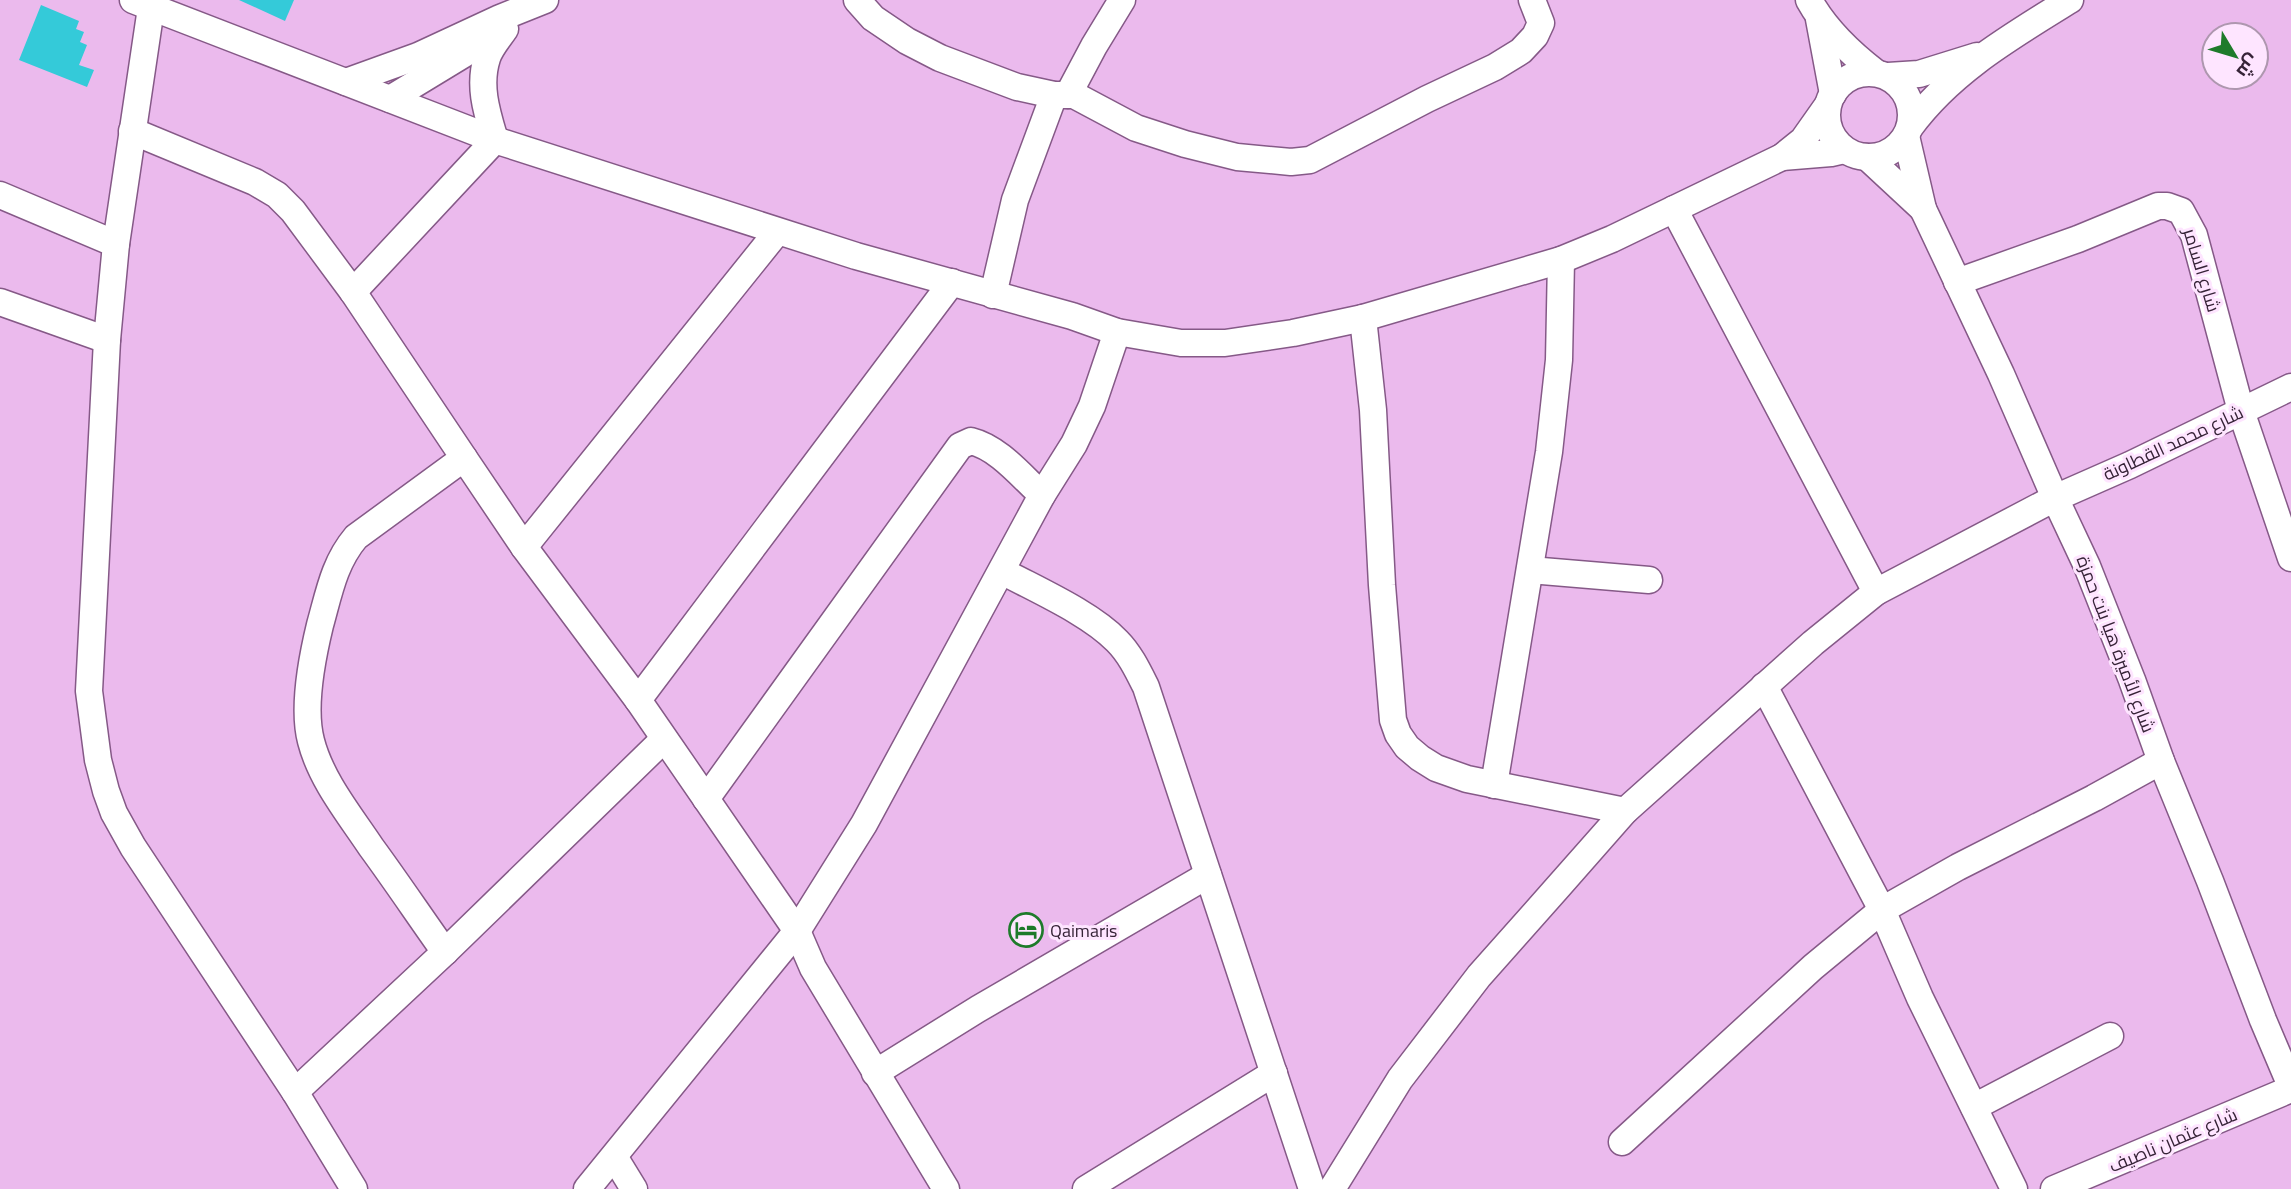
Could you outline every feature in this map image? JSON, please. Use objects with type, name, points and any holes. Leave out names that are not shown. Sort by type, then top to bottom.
[{"type":"street","points":[[857,0],[873,18],[907,41],[940,58],[1017,87],[1074,95],[1136,128],[1185,144],[1237,157],[1291,162],[1310,160],[1495,67],[1521,51],[1535,36],[1541,23],[1532,0]]},
{"type":"street","points":[[993,295],[1016,200],[1061,95],[1122,0]]},
{"type":"street","points":[[390,99],[505,29],[539,2]]},
{"type":"street","points":[[346,82],[418,56],[539,2]]},
{"type":"street","points":[[1782,157],[1889,152],[1899,145],[1932,99],[1986,54],[2061,3]]},
{"type":"street","points":[[354,1189],[295,1092],[133,847],[114,813],[98,760],[89,691],[107,340],[116,244],[132,131],[142,4],[495,140],[777,232],[1072,316],[1117,332],[1181,343],[1225,343],[1293,333],[1363,318],[1561,260],[1612,239],[1782,157],[1803,140],[1839,84],[1850,76],[1862,72],[1919,74],[1986,54]]},
{"type":"street","points":[[1814,10],[1856,57],[1905,92],[1910,103],[1908,131]]},
{"type":"street","points":[[1814,10],[1830,100],[1826,118],[1829,131],[1835,141],[1856,154]]},
{"type":"street","points":[[495,140],[483,89],[488,55],[505,29]]},
{"type":"street","points":[[132,131],[238,174],[277,195],[308,229],[524,547],[638,700],[797,931],[813,968],[946,1189]]},
{"type":"street","name":"شارع الأميرة هيا بنت حمزة","points":[[1908,131],[1923,209],[2001,373],[2054,498],[2087,566],[2291,1088]]},
{"type":"street","points":[[353,292],[495,140]]},
{"type":"street","name":"شارع الأميرة هيا بنت حمزة","points":[[1856,154],[1923,209]]},
{"type":"street","points":[[0,195],[116,244]]},
{"type":"street","name":"شارع السامر","points":[[1957,282],[2078,239],[2158,206],[2181,211],[2194,235],[2241,411],[2291,558]]},
{"type":"street","points":[[1674,209],[1876,592]]},
{"type":"street","points":[[524,547],[777,232]]},
{"type":"street","points":[[1494,785],[1549,452],[1559,360],[1561,260]]},
{"type":"street","points":[[638,700],[952,282]]},
{"type":"street","points":[[0,302],[107,340]]},
{"type":"street","points":[[1363,318],[1373,410],[1382,585],[1393,720],[1398,734],[1407,747],[1436,768],[1494,785],[1625,811]]},
{"type":"street","points":[[587,1189],[797,931],[864,824],[1042,495],[1074,444],[1092,406],[1117,332]]},
{"type":"street","name":"شارع محمد القطاونة","points":[[1332,1189],[1366,1130],[1408,1068],[1479,976],[1625,811],[1764,686],[1876,592],[2054,498],[2130,465],[2291,387]]},
{"type":"street","points":[[706,799],[960,446],[971,441],[981,443],[1042,495]]},
{"type":"street","points":[[445,952],[339,801],[310,740],[308,713],[312,660],[334,572],[344,551],[356,537],[464,458]]},
{"type":"street","points":[[1530,570],[1649,580]]},
{"type":"street","points":[[1002,571],[1090,620],[1117,641],[1135,665],[1154,709],[1312,1189]]},
{"type":"street","points":[[1764,686],[1882,910],[1920,998],[2014,1189]]},
{"type":"street","points":[[295,1092],[445,952],[664,739]]},
{"type":"street","points":[[1622,1142],[1803,976],[1882,910],[1958,867],[2161,761]]},
{"type":"street","points":[[875,1073],[978,1009],[1208,875]]},
{"type":"street","points":[[1974,1107],[2110,1036]]},
{"type":"street","points":[[1086,1189],[1274,1073]]},
{"type":"street","name":"شارع عثمان ناصيف","points":[[2054,1189],[2211,1125],[2291,1088]]},
{"type":"street","points":[[615,1157],[634,1189]]},
{"type":"building","points":[[239,0],[294,0],[285,21]]},
{"type":"building","points":[[41,5],[79,21],[76,29],[84,32],[80,42],[87,45],[79,65],[94,70],[87,87],[19,60]]},
{"type":"place","name":"Qaimaris","points":[[1026,930]]}]
